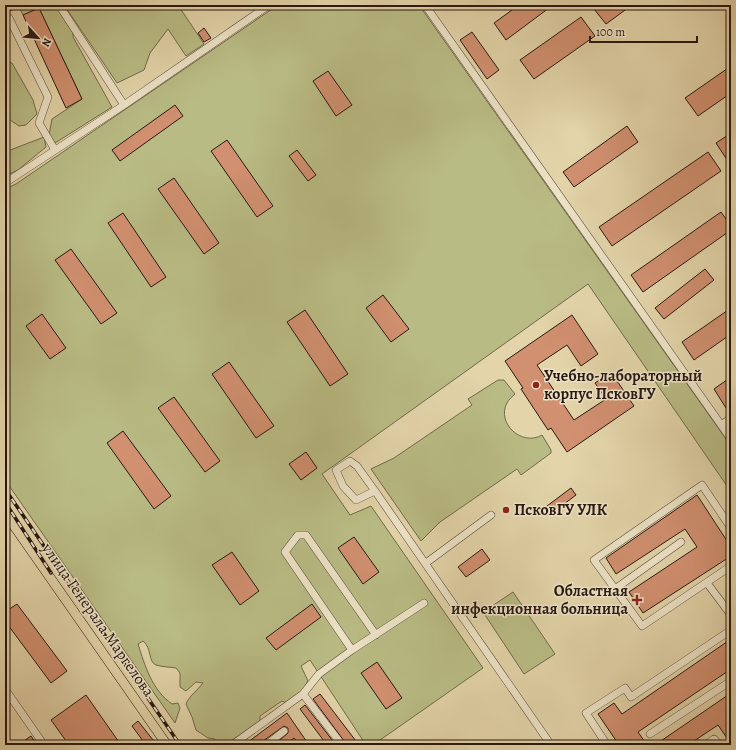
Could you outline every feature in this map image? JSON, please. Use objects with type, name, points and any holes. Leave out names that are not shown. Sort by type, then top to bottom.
[{"type":"main road","name":"улица Генерала Маргелова","points":[[5,513],[167,745]]},
{"type":"lane","points":[[59,5],[124,105]]},
{"type":"lane","points":[[5,183],[124,105],[269,5]]},
{"type":"lane","points":[[425,5],[731,440]]},
{"type":"lane","points":[[5,20],[9,18],[48,97],[39,123],[55,150]]},
{"type":"lane","points":[[721,425],[731,418]]},
{"type":"lane","points":[[376,491],[356,500],[344,486],[336,470],[350,461],[357,466],[376,491],[551,745]]},
{"type":"lane","points":[[731,528],[702,485],[594,560],[642,626],[708,583],[731,566]]},
{"type":"lane","points":[[426,564],[491,515]]},
{"type":"lane","points":[[352,650],[286,552],[298,535],[306,535],[376,635]]},
{"type":"lane","points":[[615,589],[680,542]]},
{"type":"lane","points":[[708,583],[731,615]]},
{"type":"lane","points":[[234,744],[303,694],[319,674],[352,650],[424,603]]},
{"type":"lane","points":[[607,745],[586,713],[625,688],[632,697],[731,630]]},
{"type":"lane","points":[[650,734],[731,681]]},
{"type":"lane","points":[[5,689],[44,745]]},
{"type":"lane","points":[[303,694],[342,745]]},
{"type":"lane","points":[[266,745],[284,731]]},
{"type":"lane","points":[[705,745],[714,738],[720,745]]},
{"type":"green space","points":[[18,5],[55,5],[73,33],[73,37],[112,107],[55,143],[49,135],[52,119],[82,99],[39,8],[23,15]]},
{"type":"green space","points":[[64,5],[178,5],[204,44],[186,56],[168,29],[150,53],[144,70],[117,83]]},
{"type":"green space","points":[[278,5],[419,5],[731,446],[731,484],[727,486],[588,284],[322,474],[350,515],[371,506],[483,668],[373,745],[366,745],[310,660],[301,666],[308,681],[301,693],[287,703],[282,701],[260,716],[260,721],[225,745],[212,745],[215,739],[208,738],[196,730],[186,704],[203,683],[196,682],[186,691],[180,687],[180,673],[176,668],[156,665],[152,661],[148,647],[143,641],[138,644],[154,685],[165,698],[172,704],[178,703],[180,708],[175,723],[5,480],[5,189],[16,184]]},
{"type":"green space","points":[[5,60],[12,63],[33,100],[37,114],[26,125],[19,126],[10,120],[5,112]]},
{"type":"green space","points":[[44,137],[46,147],[18,170],[5,176],[5,152]]},
{"type":"green space","points":[[498,380],[504,380],[515,394],[509,399],[505,411],[505,418],[508,425],[513,431],[527,438],[534,438],[542,435],[551,450],[551,453],[521,475],[517,469],[440,522],[421,541],[371,469],[394,458],[472,405],[468,399]]},
{"type":"green space","points":[[513,592],[555,654],[524,674],[483,612]]},
{"type":"building","points":[[5,5],[23,5],[5,13]]},
{"type":"building","points":[[519,5],[553,5],[506,40],[494,23]]},
{"type":"building","points":[[599,5],[632,5],[606,24],[594,9]]},
{"type":"building","points":[[39,8],[82,99],[66,108],[23,15]]},
{"type":"building","points":[[581,17],[595,36],[534,79],[520,60]]},
{"type":"building","points":[[204,28],[211,38],[204,42],[198,33]]},
{"type":"building","points":[[472,32],[499,70],[487,79],[460,40]]},
{"type":"building","points":[[731,66],[731,93],[698,116],[685,98]]},
{"type":"building","points":[[328,71],[352,105],[336,116],[313,81]]},
{"type":"building","points":[[175,105],[183,116],[120,161],[112,150]]},
{"type":"building","points":[[627,126],[638,142],[574,187],[563,172]]},
{"type":"building","points":[[731,133],[731,166],[716,143]]},
{"type":"building","points":[[227,140],[273,206],[257,217],[211,151]]},
{"type":"building","points":[[297,150],[316,175],[308,181],[289,156]]},
{"type":"building","points":[[708,152],[721,171],[612,246],[599,227]]},
{"type":"building","points":[[174,178],[219,243],[204,254],[158,189]]},
{"type":"building","points":[[721,212],[731,226],[731,230],[643,292],[631,275]]},
{"type":"building","points":[[123,213],[166,277],[151,287],[108,223]]},
{"type":"building","points":[[71,249],[117,313],[101,324],[55,260]]},
{"type":"building","points":[[705,269],[714,280],[664,319],[655,308]]},
{"type":"building","points":[[383,295],[409,329],[391,342],[366,308]]},
{"type":"building","points":[[731,308],[731,334],[694,360],[682,342]]},
{"type":"building","points":[[305,310],[348,374],[330,386],[287,322]]},
{"type":"building","points":[[42,314],[66,348],[50,359],[26,326]]},
{"type":"building","name":"Учебно-лабораторный корпус ПсковГУ","points":[[572,315],[598,354],[581,366],[567,345],[537,365],[574,420],[606,399],[595,383],[611,372],[634,406],[567,452],[551,428],[548,430],[521,389],[523,388],[505,361]]},
{"type":"building","points":[[229,362],[274,426],[256,438],[212,374]]},
{"type":"building","points":[[731,377],[731,404],[726,408],[714,389]]},
{"type":"building","points":[[174,397],[220,461],[205,472],[158,408]]},
{"type":"building","points":[[123,431],[171,496],[154,509],[107,443]]},
{"type":"building","points":[[306,452],[317,468],[301,480],[289,464]]},
{"type":"building","points":[[571,488],[576,495],[548,516],[543,509]]},
{"type":"building","points":[[697,495],[731,547],[731,556],[643,613],[629,592],[697,547],[685,529],[616,574],[606,558]]},
{"type":"building","points":[[354,537],[379,572],[363,584],[338,548]]},
{"type":"building","points":[[482,549],[490,560],[466,577],[458,567]]},
{"type":"building","points":[[232,552],[259,591],[240,605],[212,565]]},
{"type":"building","points":[[17,604],[67,671],[51,683],[5,621],[5,612]]},
{"type":"building","points":[[312,604],[321,617],[276,650],[266,638]]},
{"type":"building","points":[[731,639],[731,669],[638,732],[647,745],[619,745],[598,714],[614,703],[622,714]]},
{"type":"building","points":[[377,662],[402,698],[386,709],[361,673]]},
{"type":"building","points":[[731,693],[731,744],[718,725],[688,745],[655,745]]},
{"type":"building","points":[[320,694],[359,745],[347,745],[313,699]]},
{"type":"building","points":[[86,695],[121,745],[69,745],[51,720]]},
{"type":"building","points":[[305,705],[336,745],[327,745],[300,709]]},
{"type":"building","points":[[287,713],[309,745],[300,745],[294,738],[285,745],[274,745],[288,733],[288,728],[284,726],[263,741],[261,745],[244,745]]},
{"type":"building","points":[[138,721],[157,745],[146,745],[132,726]]},
{"type":"building","points":[[31,736],[37,745],[18,745]]},
{"type":"railway","points":[[5,489],[180,745]]},
{"type":"railway","points":[[5,502],[51,573]]},
{"type":"place","name":"Учебно-лабораторный корпус ПсковГУ","points":[[536,385]]},
{"type":"place","name":"ПсковГУ УЛК","points":[[506,510]]},
{"type":"place","name":"Областная инфекционная больница","points":[[637,600]]}]
